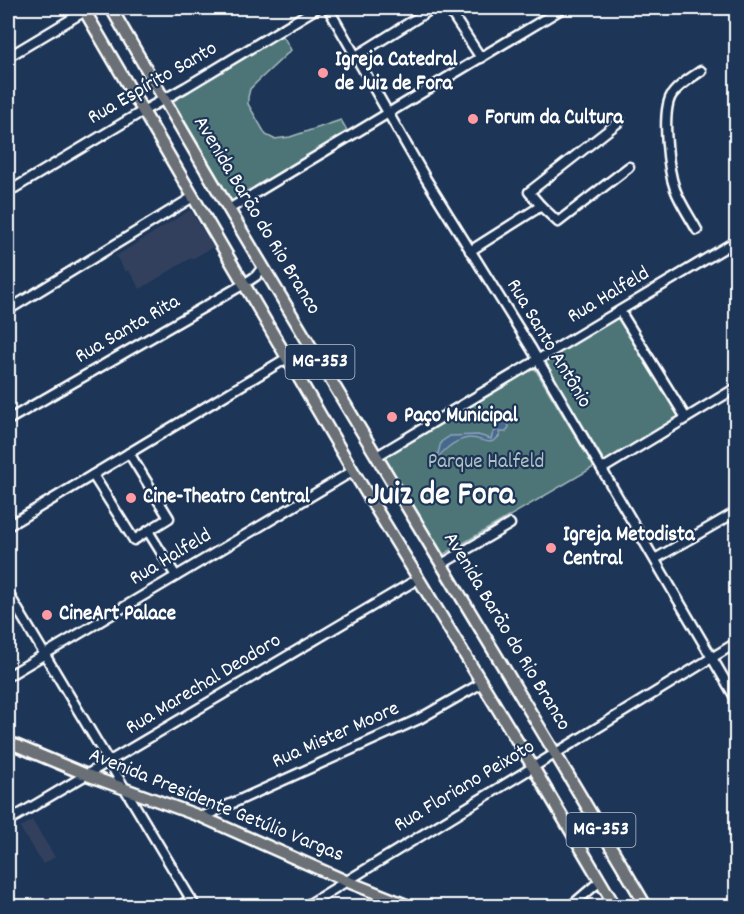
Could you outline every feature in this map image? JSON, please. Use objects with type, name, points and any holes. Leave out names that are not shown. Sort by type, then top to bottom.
[{"type":"main road","name":"Avenida Barão do Rio Branco","points":[[111,8],[263,267],[646,906]]},
{"type":"main road","name":"Avenida Barão do Rio Branco","points":[[84,9],[353,471],[615,906]]},
{"type":"main road","name":"Avenida Presidente Getúlio Vargas","points":[[8,742],[87,775],[202,817],[346,881],[409,906]]},
{"type":"street","name":"Rua Espírito Santo","points":[[8,192],[317,8]]},
{"type":"street","name":"Rua Santo Antônio","points":[[328,8],[426,179],[538,360],[736,699]]},
{"type":"street","points":[[356,56],[433,8]]},
{"type":"street","points":[[448,8],[481,58]]},
{"type":"street","points":[[229,209],[563,8]]},
{"type":"street","points":[[8,57],[84,9]]},
{"type":"street","points":[[697,230],[675,189],[669,159],[666,114],[671,96],[701,71]]},
{"type":"street","points":[[620,121],[529,192],[558,222],[629,167]]},
{"type":"street","points":[[8,310],[193,197]]},
{"type":"street","points":[[471,251],[541,206]]},
{"type":"street","name":"Rua Halfeld","points":[[377,456],[736,241]]},
{"type":"street","name":"Rua Santa Rita","points":[[8,420],[244,284],[263,267]]},
{"type":"street","points":[[620,311],[687,418]]},
{"type":"street","points":[[8,526],[287,358]]},
{"type":"street","points":[[602,469],[736,388]]},
{"type":"street","points":[[93,475],[134,540],[169,518],[129,453]]},
{"type":"street","name":"Rua Halfeld","points":[[8,676],[353,471]]},
{"type":"street","points":[[655,559],[736,512]]},
{"type":"street","points":[[442,564],[510,524]]},
{"type":"street","points":[[148,531],[176,576]]},
{"type":"street","name":"Rua Marechal Deodoro","points":[[8,821],[418,579]]},
{"type":"street","points":[[8,593],[193,903],[180,906]]},
{"type":"street","name":"Rua Floriano Peixoto","points":[[306,906],[736,643]]},
{"type":"street","name":"Rua Mister Moore","points":[[202,817],[419,718],[482,683]]},
{"type":"street","points":[[571,906],[600,881]]},
{"type":"shaded area","points":[[190,210],[213,247],[140,289],[116,256]]},
{"type":"shaded area","points":[[500,417],[504,418],[509,427],[506,432],[499,432],[500,435],[493,441],[463,439],[449,447],[432,462],[438,454],[441,442],[450,436],[478,435],[491,439],[497,430],[494,421]]},
{"type":"shaded area","points":[[32,820],[55,857],[43,864],[20,828]]},
{"type":"green space","points":[[282,34],[291,50],[250,89],[248,97],[248,104],[266,135],[274,139],[290,137],[341,120],[348,132],[232,202],[173,101]]},
{"type":"green space","points":[[619,314],[681,416],[605,462],[543,360]]},
{"type":"green space","name":"Parque Halfeld","points":[[534,367],[594,467],[441,556],[381,457]]},
{"type":"place","name":"Igreja Catedral de Juiz de Fora","points":[[323,73]]},
{"type":"place","name":"Forum da Cultura","points":[[473,119]]},
{"type":"place","name":"Paço Municipal","points":[[392,417]]},
{"type":"place","name":"Cine-Theatro Central","points":[[131,498]]},
{"type":"place","name":"Igreja Metodista Central","points":[[551,548]]},
{"type":"place","name":"CineArt Palace","points":[[47,615]]},
{"type":"district","name":"Juiz de Fora","points":[[441,496]]}]
